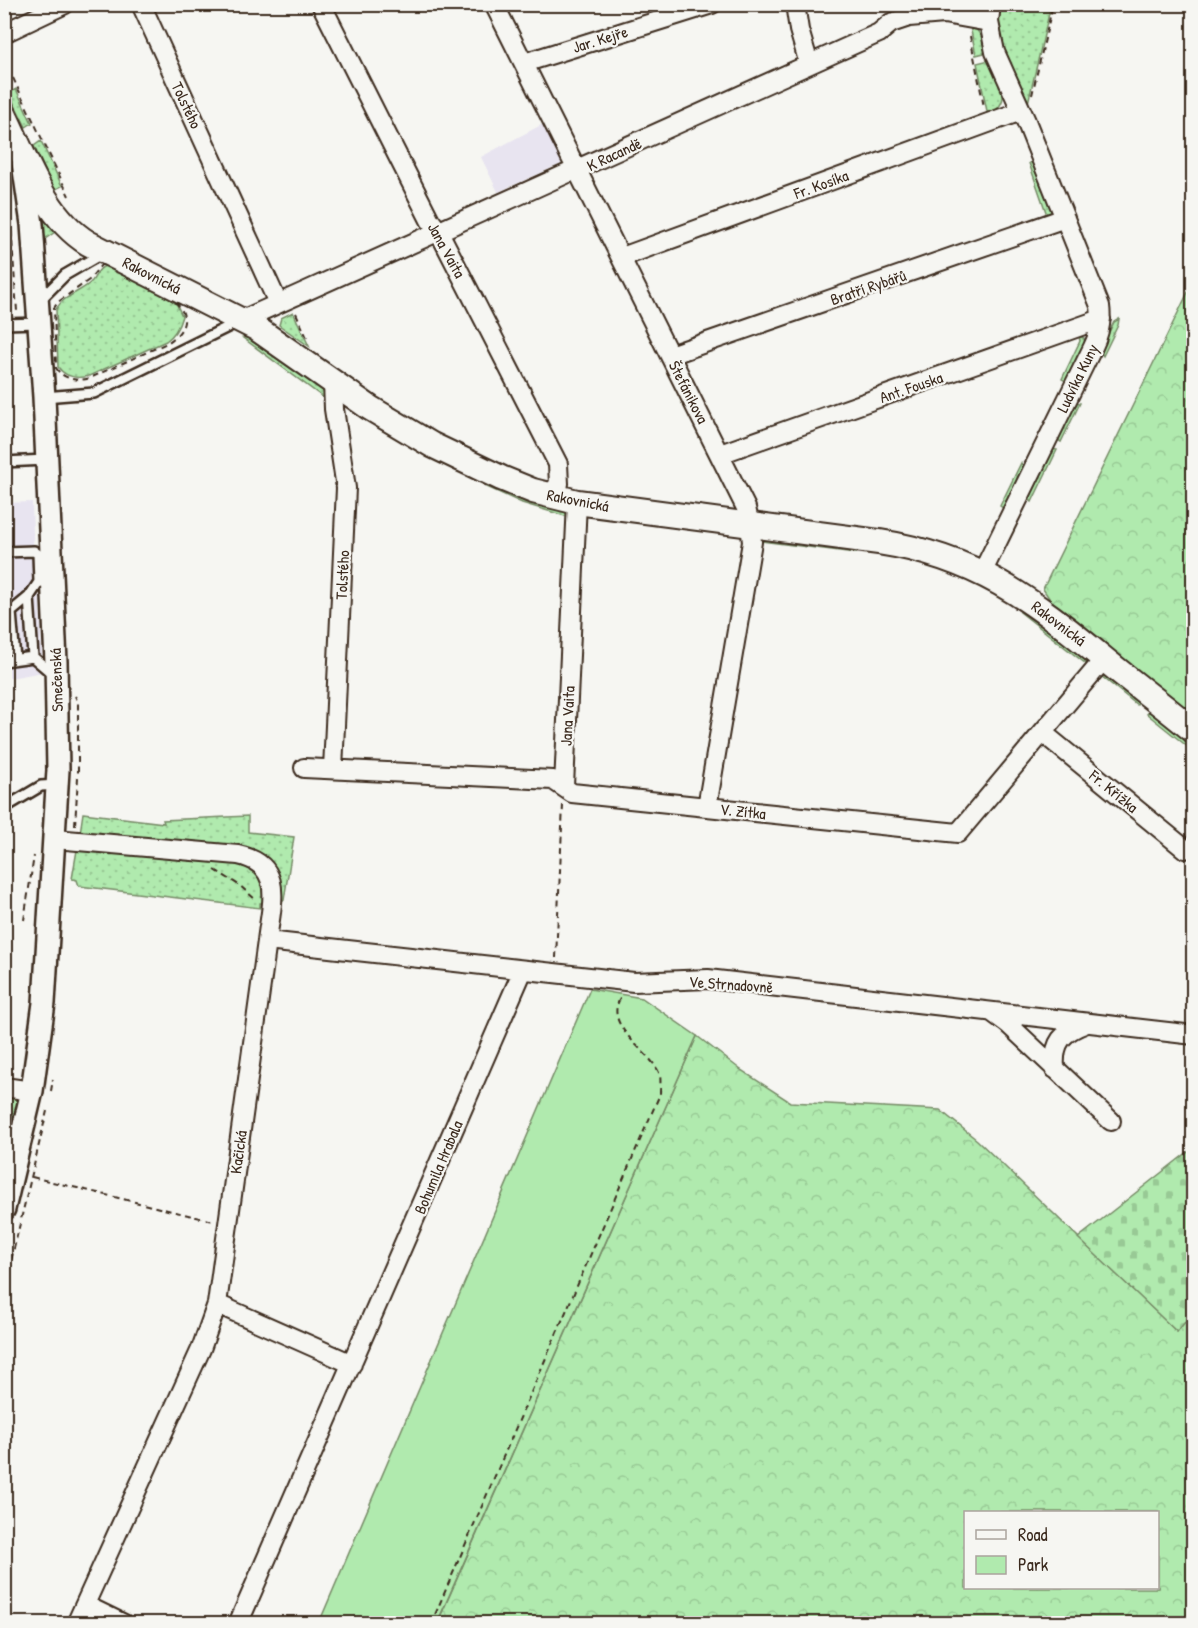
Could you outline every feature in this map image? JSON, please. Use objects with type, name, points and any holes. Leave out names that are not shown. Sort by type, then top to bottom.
[{"type":"main road","name":"Rakovnická","points":[[4,114],[36,180],[63,224],[82,239],[242,320],[279,343],[385,418],[448,453],[495,476],[577,502],[873,541],[949,558],[982,573],[1046,613],[1194,730]]},
{"type":"street","points":[[4,33],[65,4]]},
{"type":"street","name":"Tolstého","points":[[141,4],[285,307]]},
{"type":"street","name":"Jana Vaita","points":[[321,4],[430,220],[439,232],[558,464],[559,484],[550,495]]},
{"type":"street","name":"Štefánikova","points":[[494,4],[746,508],[750,525],[751,548],[707,807]]},
{"type":"street","points":[[795,4],[799,30],[809,64]]},
{"type":"street","name":"Jar. Kejře","points":[[524,63],[715,8]]},
{"type":"street","name":"K Racandě","points":[[242,320],[285,307],[439,232],[879,33],[891,23],[909,17],[990,13]]},
{"type":"street","name":"Ludvíka Kuny","points":[[982,573],[1094,347],[1101,319],[1100,306],[1025,107],[994,52],[990,13]]},
{"type":"street","name":"Fr. Kosíka","points":[[622,257],[1025,107]]},
{"type":"street","name":"Smečenská","points":[[4,1209],[41,1095],[57,785],[56,677],[46,582],[44,397],[32,224],[21,148]]},
{"type":"street","name":"Bratří Rybářů","points":[[670,355],[1065,218]]},
{"type":"street","name":"Ant. Fouska","points":[[720,454],[1101,319]]},
{"type":"street","name":"Tolstého","points":[[333,382],[334,409],[346,488],[333,769]]},
{"type":"street","name":"Jana Vaita","points":[[564,786],[577,502]]},
{"type":"street","name":"V. Zítka","points":[[304,768],[553,780],[572,793],[958,833],[1104,659]]},
{"type":"street","name":"Fr. Křížka","points":[[1043,733],[1185,849]]},
{"type":"street","name":"Kačická","points":[[55,839],[254,858],[270,876],[272,890],[217,1304],[201,1350],[76,1623]]},
{"type":"street","name":"Ve Strnadovně","points":[[267,941],[634,982],[708,979],[1194,1035]]},
{"type":"street","name":"Bohumila Hrabala","points":[[238,1623],[523,970]]},
{"type":"street","points":[[993,1013],[1008,1024],[1110,1121]]},
{"type":"street","points":[[1055,1070],[1056,1048],[1060,1040],[1076,1028],[1088,1023]]},
{"type":"street","points":[[4,1087],[41,1095]]},
{"type":"street","points":[[217,1304],[352,1364]]},
{"type":"street","points":[[86,1605],[124,1623]]},
{"type":"lane","points":[[38,301],[65,275],[105,252]]},
{"type":"lane","points":[[44,397],[94,393],[242,320]]},
{"type":"lane","points":[[4,324],[39,323]]},
{"type":"lane","points":[[4,462],[46,460]]},
{"type":"lane","points":[[4,552],[34,551],[38,554],[46,582],[8,612],[15,659]]},
{"type":"lane","points":[[29,597],[33,657],[56,677]]},
{"type":"lane","points":[[4,661],[33,657]]},
{"type":"lane","points":[[4,808],[41,786],[57,785]]},
{"type":"path","points":[[715,8],[742,4]]},
{"type":"path","points":[[1025,107],[1053,4]]},
{"type":"path","points":[[969,33],[985,114]]},
{"type":"path","points":[[4,59],[70,197]]},
{"type":"path","points":[[9,192],[17,323]]},
{"type":"path","points":[[101,265],[107,265],[167,294],[182,310],[184,316],[181,327],[167,344],[85,380],[67,377],[56,368],[54,308],[58,302],[90,280],[101,265]]},
{"type":"path","points":[[285,307],[295,309],[310,344]]},
{"type":"path","points":[[556,973],[564,786]]},
{"type":"path","points":[[209,867],[239,885],[258,903]]},
{"type":"path","points":[[431,1623],[660,1094],[660,1076],[655,1067],[632,1042],[615,1013],[616,1004],[634,982]]},
{"type":"path","points":[[41,1095],[53,1076]]},
{"type":"path","points":[[4,1290],[47,1110]]},
{"type":"path","points":[[32,1178],[221,1222]]},
{"type":"shaded area","points":[[543,124],[563,163],[498,192],[481,157]]},
{"type":"shaded area","points":[[4,168],[14,305],[5,306],[4,306]]},
{"type":"shaded area","points":[[32,502],[34,567],[39,586],[43,672],[5,679],[5,503]]},
{"type":"green space","points":[[997,5],[1051,5],[1028,103],[1024,102],[1004,55],[998,30]]},
{"type":"green space","points":[[973,25],[987,48],[984,53],[976,55],[970,26]]},
{"type":"green space","points":[[989,60],[1001,83],[1003,97],[1001,104],[988,116],[977,63]]},
{"type":"green space","points":[[16,89],[32,123],[26,127],[9,93]]},
{"type":"green space","points":[[41,141],[62,186],[54,190],[34,146]]},
{"type":"green space","points":[[1033,162],[1052,210],[1051,215],[1047,215],[1029,163]]},
{"type":"green space","points":[[43,216],[55,232],[45,239],[42,238],[41,218]]},
{"type":"green space","points":[[105,266],[166,296],[177,305],[182,316],[181,320],[174,333],[166,341],[89,376],[72,376],[64,373],[58,367],[56,309],[64,300],[88,285],[99,270]]},
{"type":"green space","points":[[1193,282],[1193,717],[1053,604],[1043,589]]},
{"type":"green space","points":[[293,312],[309,346],[279,325],[281,318]]},
{"type":"green space","points":[[1119,319],[1103,356],[1100,351],[1114,322]]},
{"type":"green space","points":[[1079,336],[1084,338],[1085,344],[1066,381],[1062,379],[1080,341]]},
{"type":"green space","points":[[250,337],[324,388],[328,401],[243,338]]},
{"type":"green space","points":[[1075,402],[1080,403],[1061,442],[1057,439]]},
{"type":"green space","points":[[1052,449],[1057,450],[1032,502],[1027,497]]},
{"type":"green space","points":[[1021,463],[1024,467],[1003,508],[1000,506]]},
{"type":"green space","points":[[490,484],[567,507],[568,517],[522,503],[487,487]]},
{"type":"green space","points":[[762,537],[854,549],[856,553],[760,541]]},
{"type":"green space","points":[[1025,608],[1086,658],[1086,664],[1020,612]]},
{"type":"green space","points":[[1107,670],[1142,699],[1137,705],[1101,676]]},
{"type":"green space","points":[[1153,707],[1193,740],[1193,751],[1147,714]]},
{"type":"green space","points":[[83,813],[164,823],[163,820],[248,816],[248,832],[294,837],[284,900],[280,899],[280,882],[271,863],[80,833]]},
{"type":"green space","points":[[77,850],[245,865],[263,877],[265,903],[260,903],[260,908],[79,886],[77,880],[72,879]]},
{"type":"green space","points":[[590,989],[642,998],[697,1036],[437,1623],[319,1623]]},
{"type":"green space","points":[[697,1036],[741,1070],[790,1102],[940,1110],[977,1140],[1177,1332],[1193,1312],[1193,1623],[437,1624]]},
{"type":"green space","points":[[5,1093],[12,1094],[21,1104],[9,1147],[5,1152]]},
{"type":"green space","points":[[1193,1148],[1193,1312],[1177,1332],[1078,1238]]}]
